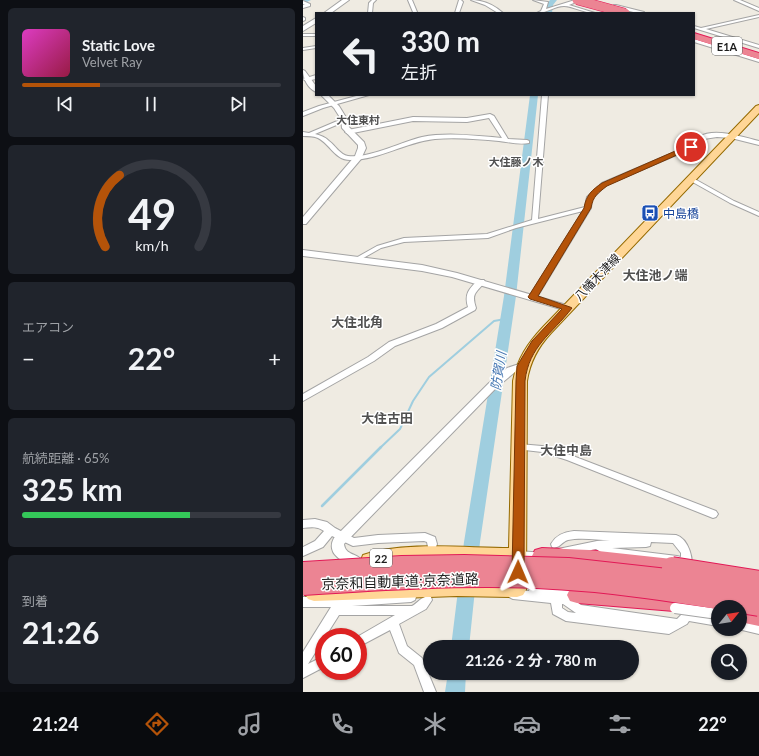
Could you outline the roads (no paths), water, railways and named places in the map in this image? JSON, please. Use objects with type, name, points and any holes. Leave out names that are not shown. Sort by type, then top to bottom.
[{"type":"highway","points":[[578,0],[621,12]]},
{"type":"highway","points":[[565,2],[609,12]]},
{"type":"highway","name":"E1A","points":[[695,31],[759,53]]},
{"type":"highway","name":"E1A","points":[[695,31],[759,56]]},
{"type":"highway","points":[[549,550],[589,558],[677,564],[759,581]]},
{"type":"highway","points":[[303,566],[326,565]]},
{"type":"highway","name":"京奈和自動車道;京奈道路","points":[[303,573],[410,566],[492,565],[560,568],[662,578],[759,594]]},
{"type":"highway","name":"京奈和自動車道;京奈道路","points":[[303,585],[464,577],[561,579],[619,584],[759,606]]},
{"type":"highway","points":[[303,589],[335,590],[341,602]]},
{"type":"highway","points":[[577,594],[679,608],[711,609]]},
{"type":"highway","points":[[747,614],[759,617]]},
{"type":"main road","name":"八幡木津線","points":[[517,590],[522,366],[537,341],[567,308],[759,108]]},
{"type":"main road","name":"22","points":[[303,573],[326,565],[357,562],[404,554],[518,555]]},
{"type":"main road","points":[[303,594],[341,602],[457,589],[517,590]]},
{"type":"street","points":[[328,12],[346,0]]},
{"type":"street","points":[[370,12],[371,3],[374,0]]},
{"type":"street","points":[[410,0],[415,11]]},
{"type":"street","points":[[457,12],[461,2],[460,0]]},
{"type":"street","points":[[473,0],[487,4],[499,12]]},
{"type":"street","points":[[535,0],[546,3],[542,12]]},
{"type":"street","points":[[556,3],[578,0]]},
{"type":"street","points":[[594,0],[638,12]]},
{"type":"street","points":[[736,0],[759,10]]},
{"type":"street","points":[[303,2],[308,5],[303,7]]},
{"type":"street","points":[[542,12],[552,9],[565,2],[590,12]]},
{"type":"street","points":[[695,31],[759,16]]},
{"type":"street","points":[[303,29],[315,21]]},
{"type":"street","points":[[695,31],[759,47]]},
{"type":"street","points":[[303,35],[315,35]]},
{"type":"street","points":[[695,40],[759,61]]},
{"type":"street","points":[[303,48],[315,47]]},
{"type":"street","points":[[305,75],[315,77]]},
{"type":"street","points":[[305,75],[315,89]]},
{"type":"street","points":[[303,222],[358,157],[363,148],[361,144],[348,132],[344,120],[334,103],[325,96]]},
{"type":"street","points":[[303,114],[334,103],[362,96]]},
{"type":"street","points":[[535,222],[545,96]]},
{"type":"street","points":[[348,132],[413,119],[467,120],[490,116],[506,140]]},
{"type":"street","points":[[303,134],[312,133],[344,120]]},
{"type":"street","points":[[312,133],[327,140],[343,157],[358,157],[425,139],[459,138],[527,142]]},
{"type":"street","points":[[533,297],[588,208],[589,198],[604,184],[691,147],[702,137],[718,135],[732,136],[759,143]]},
{"type":"street","points":[[691,179],[732,202],[759,214]]},
{"type":"street","points":[[356,260],[379,247],[404,240],[488,236],[514,227],[588,208]]},
{"type":"street","points":[[303,253],[422,268],[481,282],[567,308]]},
{"type":"street","points":[[303,398],[371,359],[392,344],[439,326],[472,308],[469,298],[471,291],[481,282]]},
{"type":"street","points":[[357,562],[339,552],[337,547],[338,542],[493,385],[511,370],[522,366]]},
{"type":"street","points":[[519,447],[542,449],[570,458],[713,514]]},
{"type":"street","points":[[303,524],[323,525],[331,531],[353,542],[378,539],[425,537],[431,540],[432,544]]},
{"type":"street","points":[[303,552],[319,544],[331,531]]},
{"type":"street","points":[[549,550],[559,540],[566,536],[574,535],[676,539],[686,552],[679,608],[683,621],[669,629],[566,616],[557,611],[556,603]]},
{"type":"street","points":[[518,555],[597,545],[679,542]]},
{"type":"street","points":[[597,545],[607,552],[677,564],[759,574]]},
{"type":"street","points":[[517,590],[577,594]]},
{"type":"street","points":[[303,602],[341,602],[441,595],[517,594],[565,600],[579,609],[678,624]]},
{"type":"street","points":[[367,637],[414,611],[422,606],[427,600]]},
{"type":"street","points":[[341,602],[414,611]]},
{"type":"street","points":[[303,662],[341,602]]},
{"type":"street","points":[[679,608],[711,613]]},
{"type":"street","points":[[679,608],[711,619]]},
{"type":"street","points":[[747,619],[759,622]]},
{"type":"street","points":[[393,623],[403,649],[418,662],[430,692]]},
{"type":"street","points":[[747,626],[759,629]]},
{"type":"street","points":[[303,673],[315,666]]},
{"type":"waterway","points":[[303,2],[308,0]]},
{"type":"waterway","name":"防賀川","points":[[548,12],[550,4],[554,0]]},
{"type":"waterway","name":"防賀川","points":[[461,640],[472,542],[510,296],[534,96]]},
{"type":"waterway","points":[[380,448],[400,429],[413,401],[429,377],[494,321],[505,319]]},
{"type":"waterway","points":[[322,506],[380,448]]},
{"type":"waterway","name":"防賀川","points":[[455,692],[456,680]]},
{"type":"place","name":"中島橋","points":[[650,213]]},
{"type":"district","name":"大住東村","points":[[358,119]]},
{"type":"district","name":"大住藤ノ木","points":[[516,161]]},
{"type":"district","name":"大住池ノ端","points":[[655,275]]},
{"type":"district","name":"大住北角","points":[[357,322]]},
{"type":"district","name":"大住古田","points":[[387,418]]},
{"type":"district","name":"大住中島","points":[[566,450]]}]
